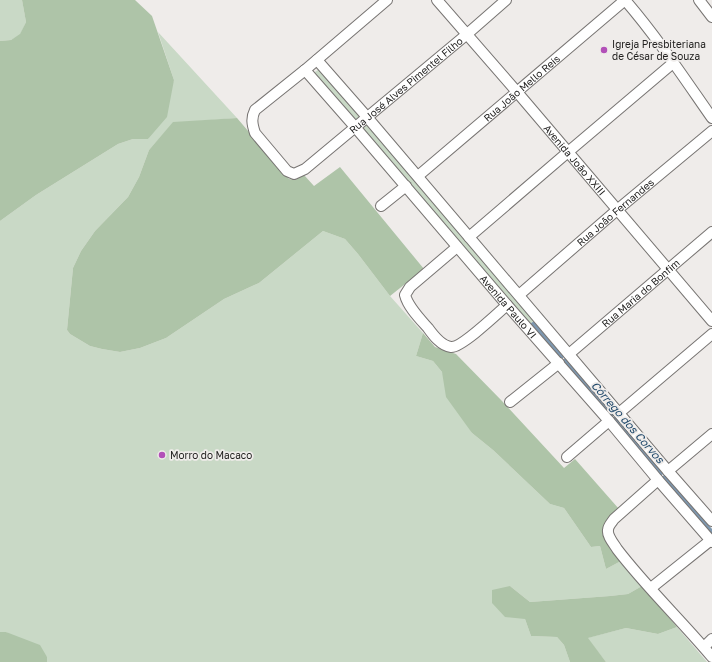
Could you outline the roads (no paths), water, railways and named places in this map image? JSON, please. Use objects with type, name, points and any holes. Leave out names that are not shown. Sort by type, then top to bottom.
[{"type":"street","points":[[305,70],[387,0]]},
{"type":"street","name":"Avenida João XXIII","points":[[437,0],[712,321]]},
{"type":"street","name":"Rua José Alves Pimentel Filho","points":[[305,70],[255,110],[252,116],[253,127],[256,133],[287,171],[294,174],[305,168],[368,117],[506,0]]},
{"type":"street","points":[[625,0],[673,63],[712,118]]},
{"type":"street","name":"Rua João Mello Reis","points":[[418,176],[625,0]]},
{"type":"street","points":[[701,1],[712,17]]},
{"type":"street","name":"Avenida Paulo VI","points":[[317,60],[368,117],[712,521]]},
{"type":"street","points":[[469,237],[673,63]]},
{"type":"street","name":"Avenida Paulo VI","points":[[305,70],[711,541]]},
{"type":"street","name":"Rua João Fernandes","points":[[519,295],[617,210],[712,131]]},
{"type":"street","points":[[381,206],[406,186]]},
{"type":"street","name":"Rua Maria do Bonfim","points":[[569,354],[712,232]]},
{"type":"street","points":[[458,247],[410,287],[405,295],[408,303],[423,322],[440,342],[451,347],[457,346],[507,305]]},
{"type":"street","points":[[619,413],[712,334]]},
{"type":"street","points":[[510,402],[559,363]]},
{"type":"street","points":[[567,456],[609,421]]},
{"type":"street","points":[[668,471],[712,434]]},
{"type":"street","points":[[658,480],[614,519],[609,525],[609,535],[616,548],[712,657]]},
{"type":"street","points":[[651,588],[711,541]]},
{"type":"street","points":[[704,647],[712,640]]},
{"type":"water","points":[[534,321],[564,357],[561,360],[530,324]]},
{"type":"water","points":[[565,358],[614,415],[611,418],[562,361]]},
{"type":"water","points":[[615,416],[664,473],[661,476],[612,419]]},
{"type":"water","points":[[665,474],[712,529],[712,534],[662,477]]},
{"type":"place","name":"Igreja Presbiteriana de César de Souza","points":[[604,50]]},
{"type":"place","name":"Morro do Macaco","points":[[162,455]]},
{"type":"water label","name":"Córrego dos Corvos","points":[[628,422]]}]
